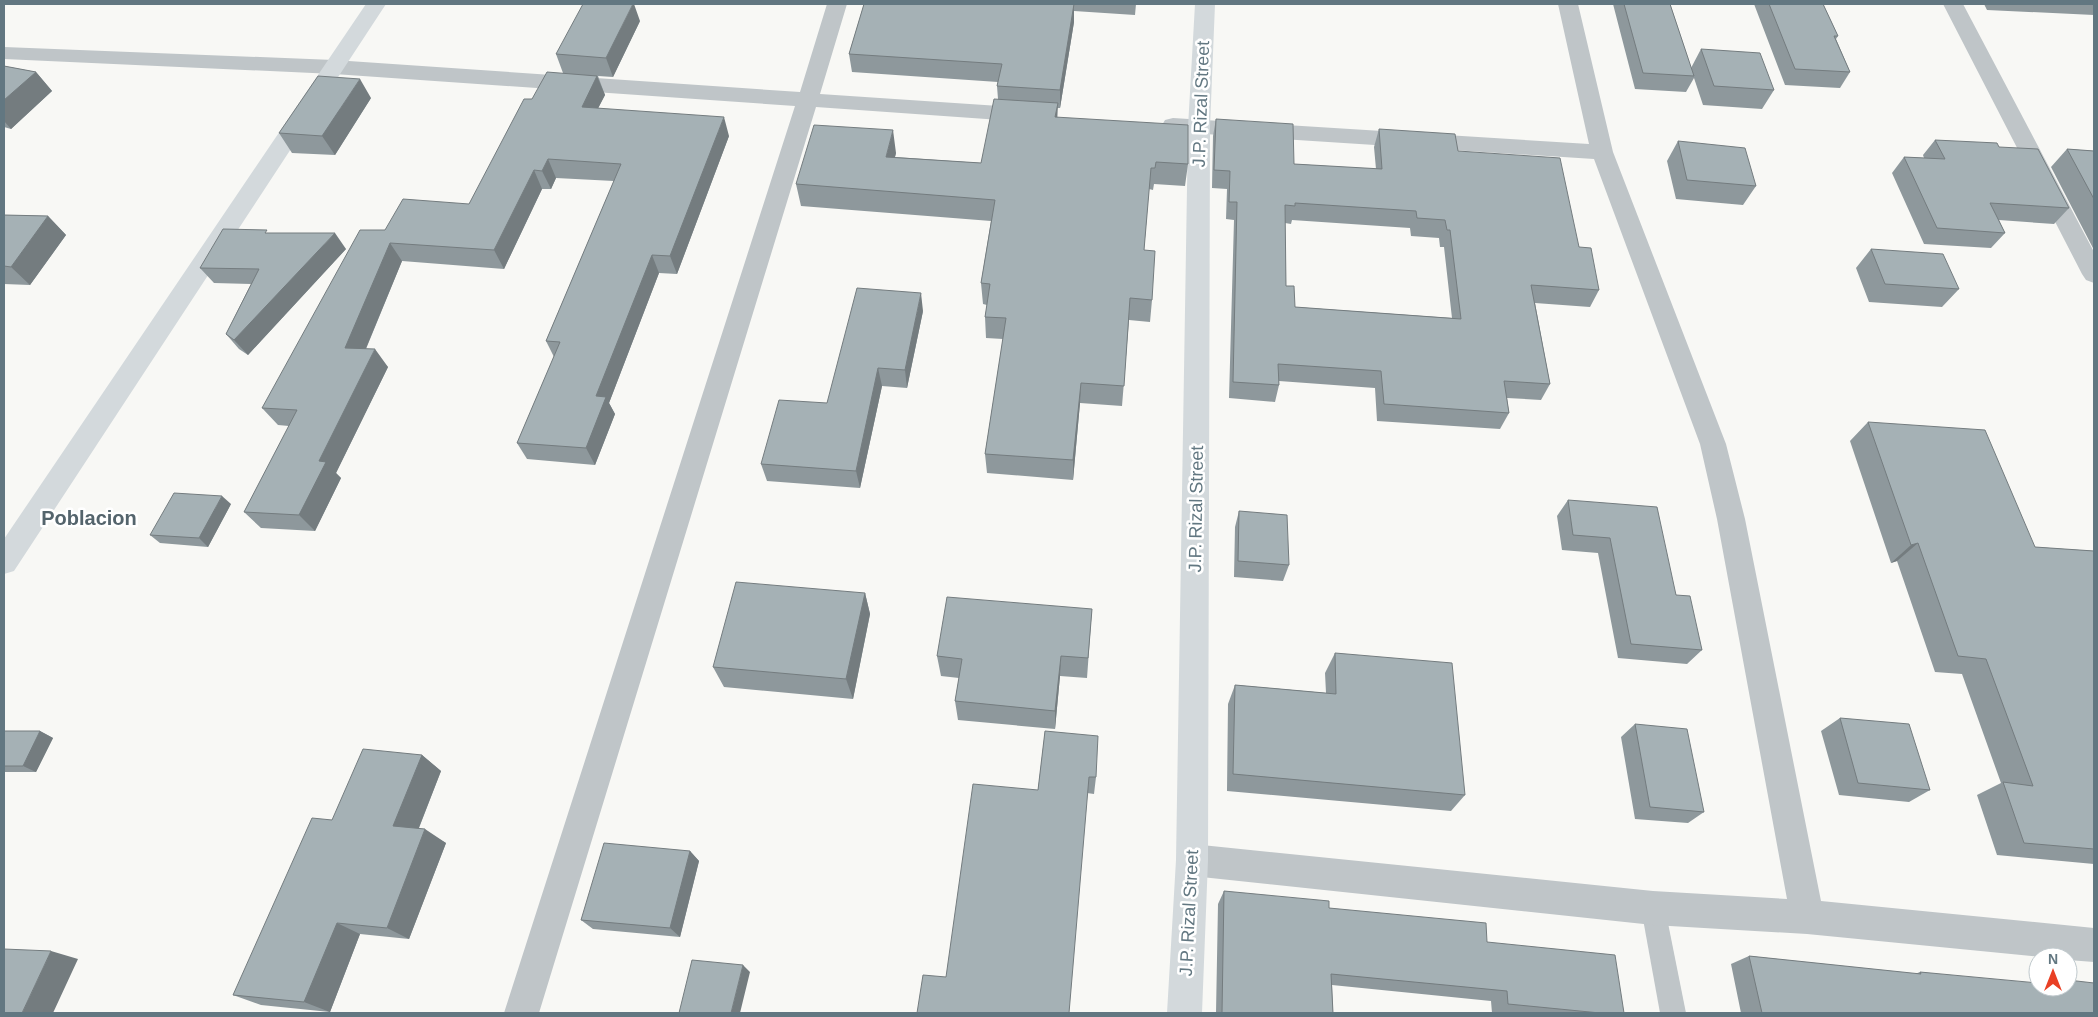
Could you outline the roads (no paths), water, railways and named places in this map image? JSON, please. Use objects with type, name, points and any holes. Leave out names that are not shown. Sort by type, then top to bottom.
[{"type":"street","points":[[4,562],[376,4]]},
{"type":"street","points":[[521,1013],[837,4]]},
{"type":"street","name":"J.P. Rizal Street","points":[[1184,1013],[1192,860],[1199,127],[1204,4]]},
{"type":"street","points":[[1568,4],[1602,152],[1713,444],[1731,519],[1807,916]]},
{"type":"street","points":[[1953,4],[2094,274]]},
{"type":"street","points":[[4,54],[334,67],[1053,117]]},
{"type":"street","points":[[1150,124],[1602,152]]},
{"type":"street","points":[[1192,860],[1653,908],[1807,916],[2094,945]]},
{"type":"lane","points":[[1653,908],[1673,1013]]},
{"type":"district","name":"Poblacion","points":[[89,518]]}]
